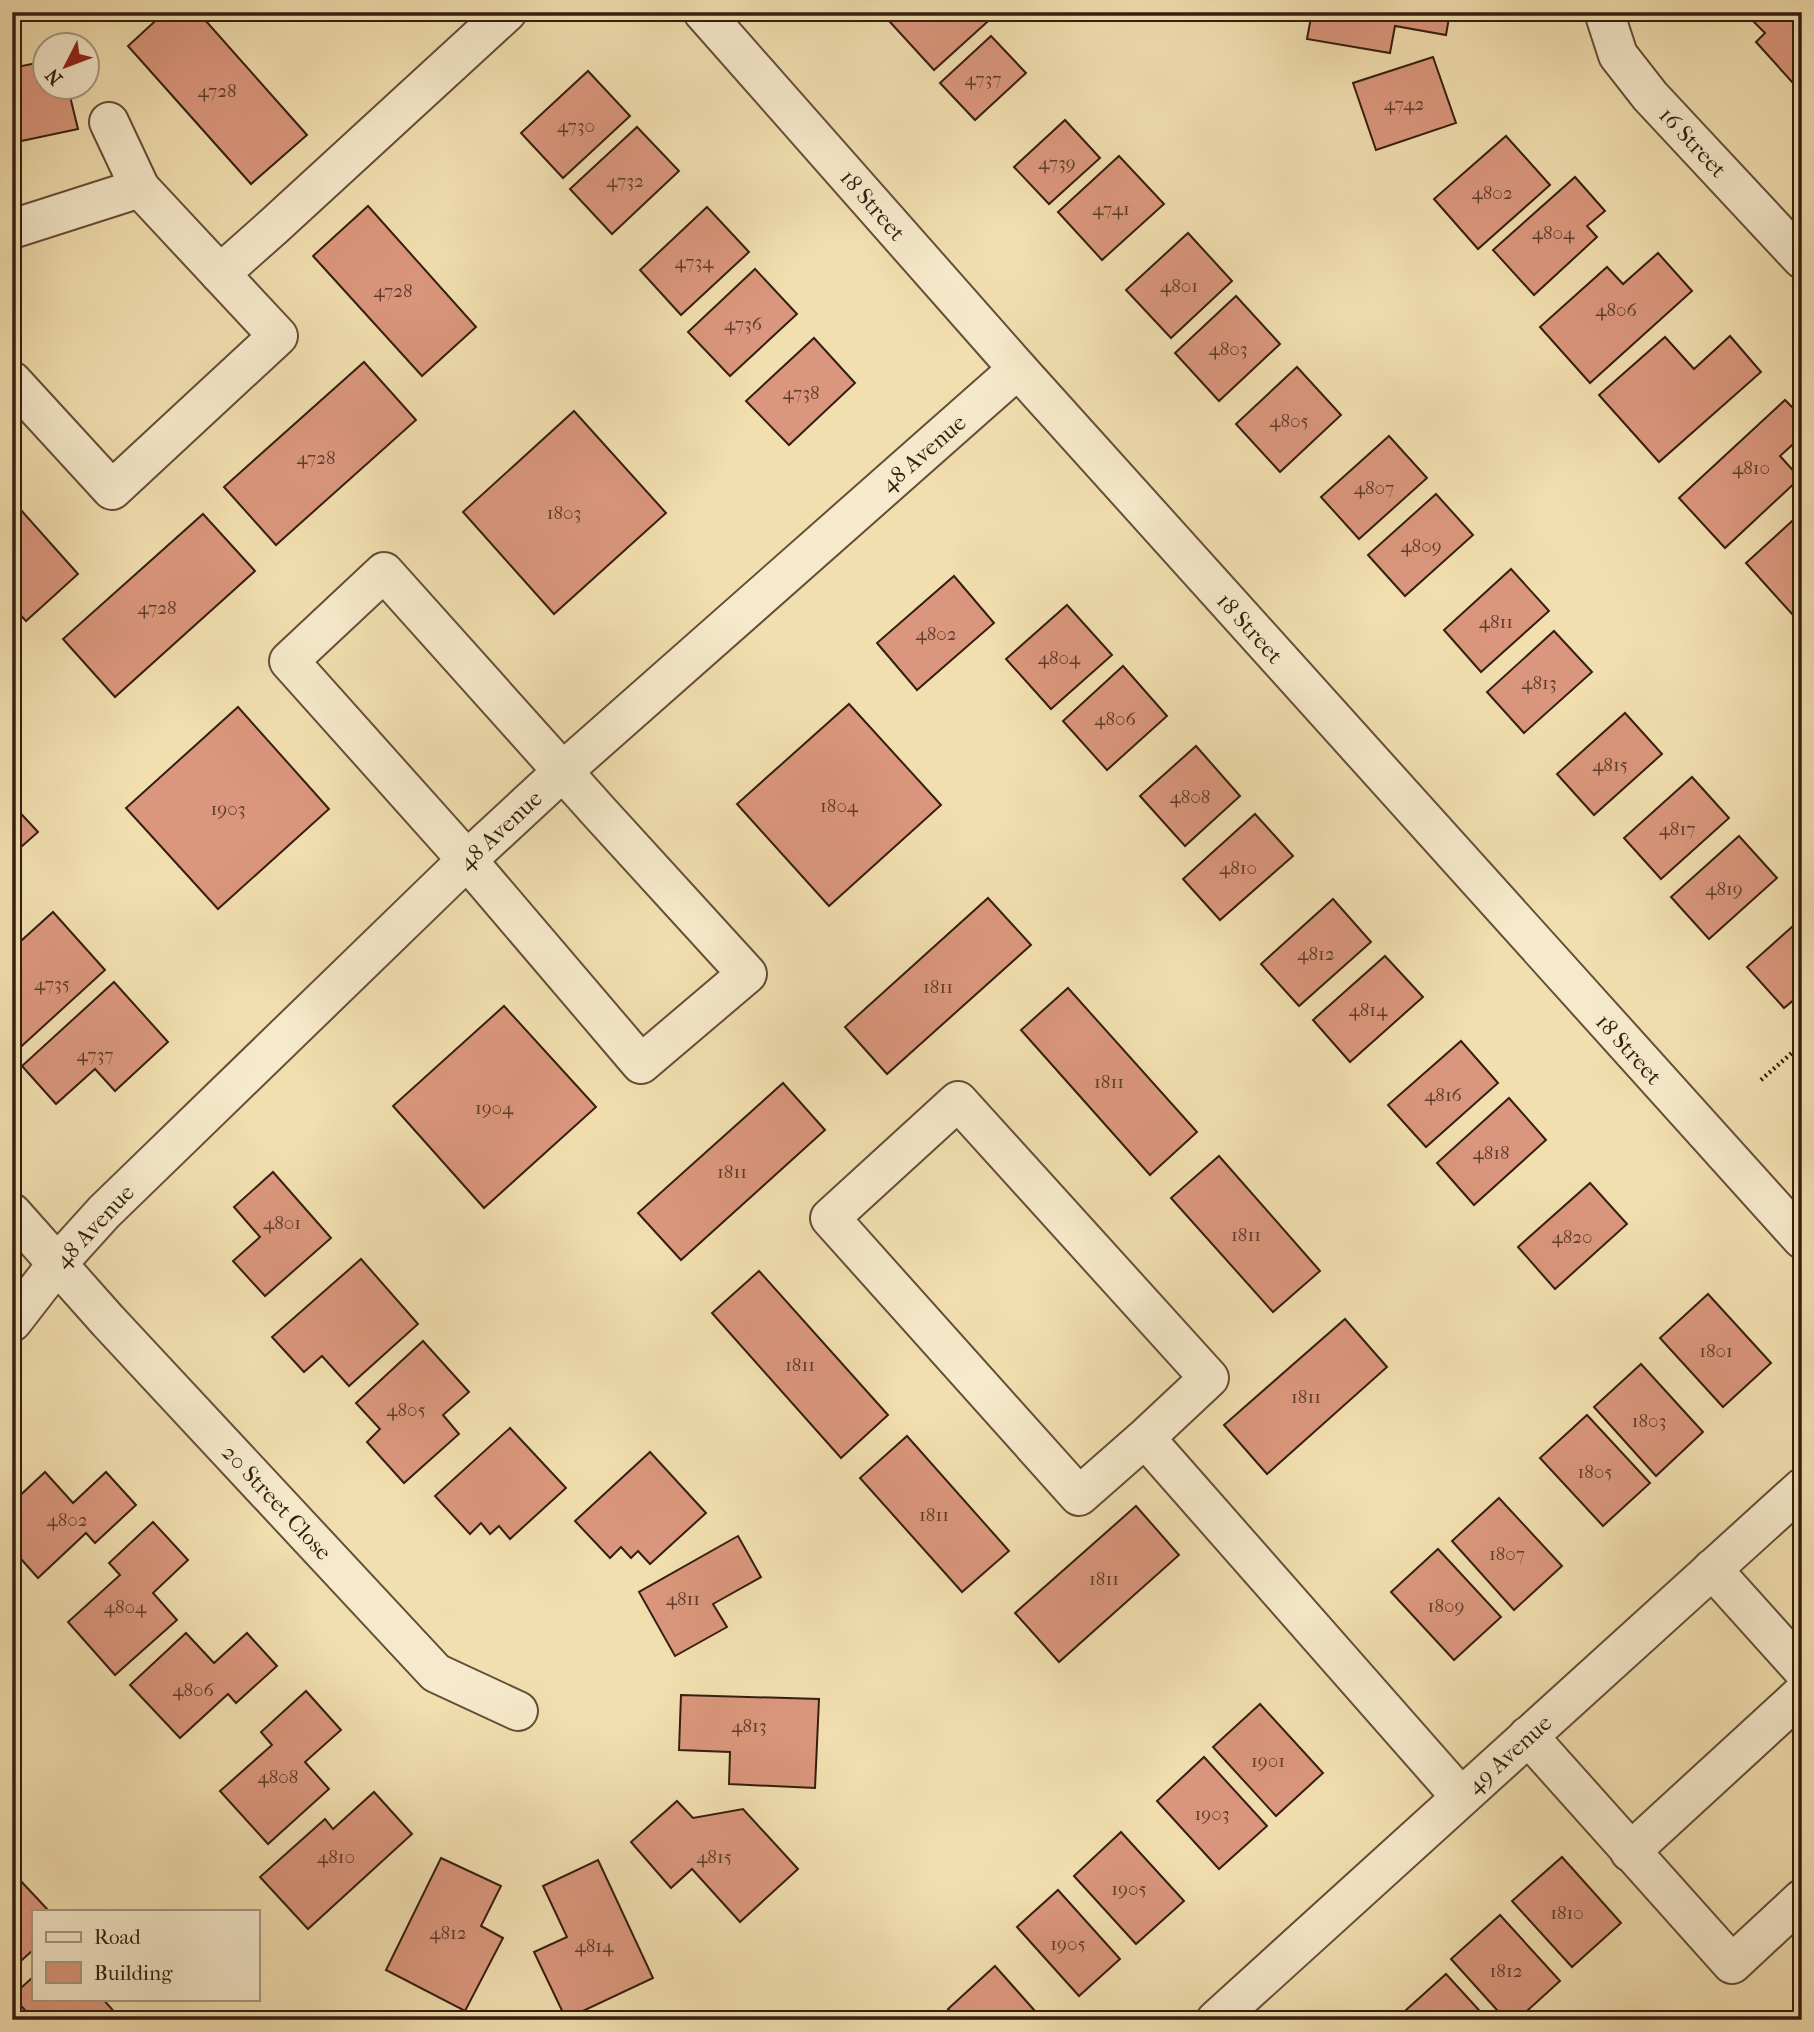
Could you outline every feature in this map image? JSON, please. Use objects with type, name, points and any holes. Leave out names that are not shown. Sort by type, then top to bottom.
[{"type":"street","points":[[220,274],[507,12]]},
{"type":"street","name":"18 Street","points":[[703,12],[1018,369],[1802,1239]]},
{"type":"street","name":"16 Street","points":[[1604,12],[1618,55],[1650,96],[1802,259]]},
{"type":"street","points":[[12,381],[112,490],[278,336],[140,188],[109,122]]},
{"type":"street","points":[[12,229],[140,188]]},
{"type":"street","name":"48 Avenue","points":[[12,1322],[57,1264],[104,1212],[467,860],[563,771],[1018,369]]},
{"type":"street","points":[[384,572],[747,974],[641,1064],[467,860],[289,661],[384,572]]},
{"type":"street","points":[[958,1101],[1209,1378],[1145,1438],[1079,1496],[830,1218],[958,1101]]},
{"type":"street","name":"20 Street Close","points":[[12,1213],[108,1321],[436,1673],[517,1711]]},
{"type":"street","points":[[1145,1438],[1461,1797]]},
{"type":"street","name":"49 Avenue","points":[[1216,2020],[1802,1488]]},
{"type":"street","points":[[1712,1569],[1802,1669]]},
{"type":"street","points":[[1630,1852],[1802,1694]]},
{"type":"street","points":[[1528,1736],[1731,1964],[1802,1899]]},
{"type":"path","points":[[1761,1080],[1802,1044]]},
{"type":"building","points":[[165,12],[198,12],[307,135],[251,184],[128,46]]},
{"type":"building","points":[[901,12],[996,14],[934,70],[890,22]]},
{"type":"building","points":[[1312,12],[1450,12],[1446,35],[1395,26],[1390,53],[1307,39]]},
{"type":"building","points":[[1752,12],[1802,12],[1802,93],[1756,42],[1765,33],[1748,16]]},
{"type":"building","points":[[991,36],[1026,73],[975,120],[940,83]]},
{"type":"building","points":[[1433,57],[1456,123],[1376,150],[1353,83]]},
{"type":"building","points":[[32,64],[32,102],[71,102],[78,129],[12,143],[12,68]]},
{"type":"building","points":[[588,71],[630,116],[563,178],[521,133]]},
{"type":"building","points":[[1065,120],[1100,158],[1049,204],[1014,167]]},
{"type":"building","points":[[637,127],[679,171],[612,234],[570,189]]},
{"type":"building","points":[[1506,136],[1550,185],[1478,249],[1434,199]]},
{"type":"building","points":[[1119,156],[1164,204],[1102,260],[1058,212]]},
{"type":"building","points":[[1575,177],[1605,211],[1587,226],[1597,237],[1534,295],[1493,250]]},
{"type":"building","points":[[368,206],[476,327],[422,376],[313,256]]},
{"type":"building","points":[[707,207],[749,252],[681,315],[640,270]]},
{"type":"building","points":[[1188,233],[1232,281],[1171,338],[1126,290]]},
{"type":"building","points":[[1658,253],[1692,291],[1590,383],[1540,327],[1607,267],[1623,284]]},
{"type":"building","points":[[755,269],[797,314],[730,376],[688,332]]},
{"type":"building","points":[[1236,296],[1280,344],[1219,401],[1175,353]]},
{"type":"building","points":[[1730,336],[1761,372],[1659,462],[1599,395],[1665,337],[1694,369]]},
{"type":"building","points":[[814,338],[855,383],[789,445],[746,401]]},
{"type":"building","points":[[364,362],[416,420],[276,545],[224,487]]},
{"type":"building","points":[[1297,367],[1341,415],[1280,472],[1236,424]]},
{"type":"building","points":[[1785,400],[1802,417],[1802,436],[1780,456],[1800,478],[1725,548],[1679,498]]},
{"type":"building","points":[[574,411],[666,513],[554,614],[463,512]]},
{"type":"building","points":[[1389,436],[1427,478],[1359,539],[1321,497]]},
{"type":"building","points":[[1436,494],[1473,535],[1405,596],[1368,555]]},
{"type":"building","points":[[12,500],[78,574],[26,621],[12,606]]},
{"type":"building","points":[[1802,512],[1802,625],[1746,563]]},
{"type":"building","points":[[203,514],[255,571],[115,697],[63,639]]},
{"type":"building","points":[[1511,569],[1549,611],[1481,672],[1444,630]]},
{"type":"building","points":[[954,576],[994,623],[917,690],[877,643]]},
{"type":"building","points":[[1067,605],[1112,655],[1051,709],[1006,659]]},
{"type":"building","points":[[1554,631],[1592,672],[1524,733],[1487,692]]},
{"type":"building","points":[[1123,666],[1167,716],[1107,770],[1063,721]]},
{"type":"building","points":[[849,704],[941,805],[829,906],[737,804]]},
{"type":"building","points":[[238,707],[329,809],[218,909],[126,808]]},
{"type":"building","points":[[1625,713],[1662,754],[1594,815],[1557,774]]},
{"type":"building","points":[[1196,746],[1240,796],[1185,846],[1140,796]]},
{"type":"building","points":[[1692,777],[1729,818],[1661,879],[1624,838]]},
{"type":"building","points":[[12,804],[38,832],[12,855]]},
{"type":"building","points":[[1255,814],[1293,856],[1220,920],[1183,879]]},
{"type":"building","points":[[1739,836],[1777,878],[1709,939],[1671,897]]},
{"type":"building","points":[[988,898],[1031,945],[887,1074],[845,1027]]},
{"type":"building","points":[[1333,899],[1371,942],[1299,1006],[1261,964]]},
{"type":"building","points":[[53,912],[105,970],[13,1054],[12,949]]},
{"type":"building","points":[[1802,918],[1802,993],[1784,1008],[1747,967]]},
{"type":"building","points":[[1385,956],[1423,997],[1350,1062],[1313,1020]]},
{"type":"building","points":[[114,982],[168,1042],[115,1091],[95,1069],[56,1104],[22,1066]]},
{"type":"building","points":[[1068,988],[1197,1132],[1150,1175],[1021,1030]]},
{"type":"building","points":[[504,1006],[596,1107],[484,1208],[393,1106]]},
{"type":"building","points":[[1461,1041],[1498,1083],[1426,1147],[1388,1105]]},
{"type":"building","points":[[783,1083],[825,1130],[681,1260],[638,1213]]},
{"type":"building","points":[[1509,1098],[1546,1140],[1474,1205],[1437,1163]]},
{"type":"building","points":[[1219,1156],[1320,1271],[1273,1312],[1171,1198]]},
{"type":"building","points":[[273,1172],[331,1238],[265,1296],[233,1261],[260,1237],[234,1207]]},
{"type":"building","points":[[1590,1183],[1627,1224],[1555,1289],[1518,1247]]},
{"type":"building","points":[[361,1259],[418,1324],[349,1386],[322,1356],[304,1372],[272,1337]]},
{"type":"building","points":[[759,1271],[888,1415],[841,1458],[712,1313]]},
{"type":"building","points":[[1708,1294],[1771,1363],[1723,1407],[1660,1338]]},
{"type":"building","points":[[1345,1319],[1387,1367],[1267,1474],[1224,1425]]},
{"type":"building","points":[[423,1341],[469,1392],[443,1415],[459,1434],[404,1483],[367,1442],[380,1429],[356,1403]]},
{"type":"building","points":[[1641,1364],[1703,1432],[1656,1476],[1594,1407]]},
{"type":"building","points":[[1587,1415],[1650,1483],[1603,1526],[1540,1458]]},
{"type":"building","points":[[510,1428],[566,1488],[510,1539],[499,1526],[490,1534],[481,1523],[470,1534],[435,1496]]},
{"type":"building","points":[[907,1436],[1009,1551],[962,1592],[860,1478]]},
{"type":"building","points":[[650,1452],[706,1513],[650,1564],[638,1551],[631,1558],[621,1547],[610,1558],[575,1521]]},
{"type":"building","points":[[45,1472],[73,1503],[106,1472],[136,1505],[95,1543],[86,1533],[38,1578],[12,1549],[12,1503]]},
{"type":"building","points":[[1499,1498],[1562,1566],[1514,1610],[1452,1541]]},
{"type":"building","points":[[1136,1506],[1179,1555],[1059,1662],[1015,1613]]},
{"type":"building","points":[[153,1522],[188,1560],[153,1593],[177,1620],[115,1675],[68,1622],[120,1575],[109,1563]]},
{"type":"building","points":[[738,1536],[761,1577],[713,1604],[727,1627],[675,1656],[639,1592]]},
{"type":"building","points":[[1438,1549],[1501,1617],[1454,1660],[1391,1592]]},
{"type":"building","points":[[186,1633],[214,1663],[247,1633],[277,1666],[236,1703],[228,1694],[180,1738],[130,1685]]},
{"type":"building","points":[[306,1691],[341,1730],[305,1762],[329,1789],[268,1844],[220,1791],[272,1745],[261,1732]]},
{"type":"building","points":[[681,1695],[819,1699],[815,1788],[729,1784],[730,1752],[679,1750]]},
{"type":"building","points":[[1260,1704],[1323,1773],[1276,1816],[1213,1747]]},
{"type":"building","points":[[1204,1757],[1267,1826],[1219,1869],[1157,1801]]},
{"type":"building","points":[[374,1792],[412,1834],[308,1929],[260,1877],[325,1819],[333,1829]]},
{"type":"building","points":[[677,1801],[693,1818],[743,1809],[798,1869],[740,1922],[692,1869],[671,1888],[631,1842]]},
{"type":"building","points":[[1121,1832],[1184,1901],[1136,1944],[1074,1876]]},
{"type":"building","points":[[1562,1857],[1621,1923],[1572,1967],[1512,1901]]},
{"type":"building","points":[[441,1858],[501,1886],[481,1926],[503,1938],[465,2011],[386,1970]]},
{"type":"building","points":[[598,1860],[653,1978],[566,2019],[534,1952],[567,1937],[543,1886]]},
{"type":"building","points":[[18,1878],[48,1910],[32,1910],[32,1951],[12,1969],[12,1884]]},
{"type":"building","points":[[1058,1890],[1120,1959],[1079,1996],[1017,1927]]},
{"type":"building","points":[[1500,1915],[1560,1981],[1517,2020],[1506,2020],[1451,1959]]},
{"type":"building","points":[[995,1966],[1043,2020],[959,2020],[948,2009]]},
{"type":"building","points":[[1446,1974],[1488,2020],[1396,2019]]},
{"type":"building","points":[[32,1978],[32,2000],[104,2000],[118,2016],[113,2020],[34,2020],[12,1996]]}]
